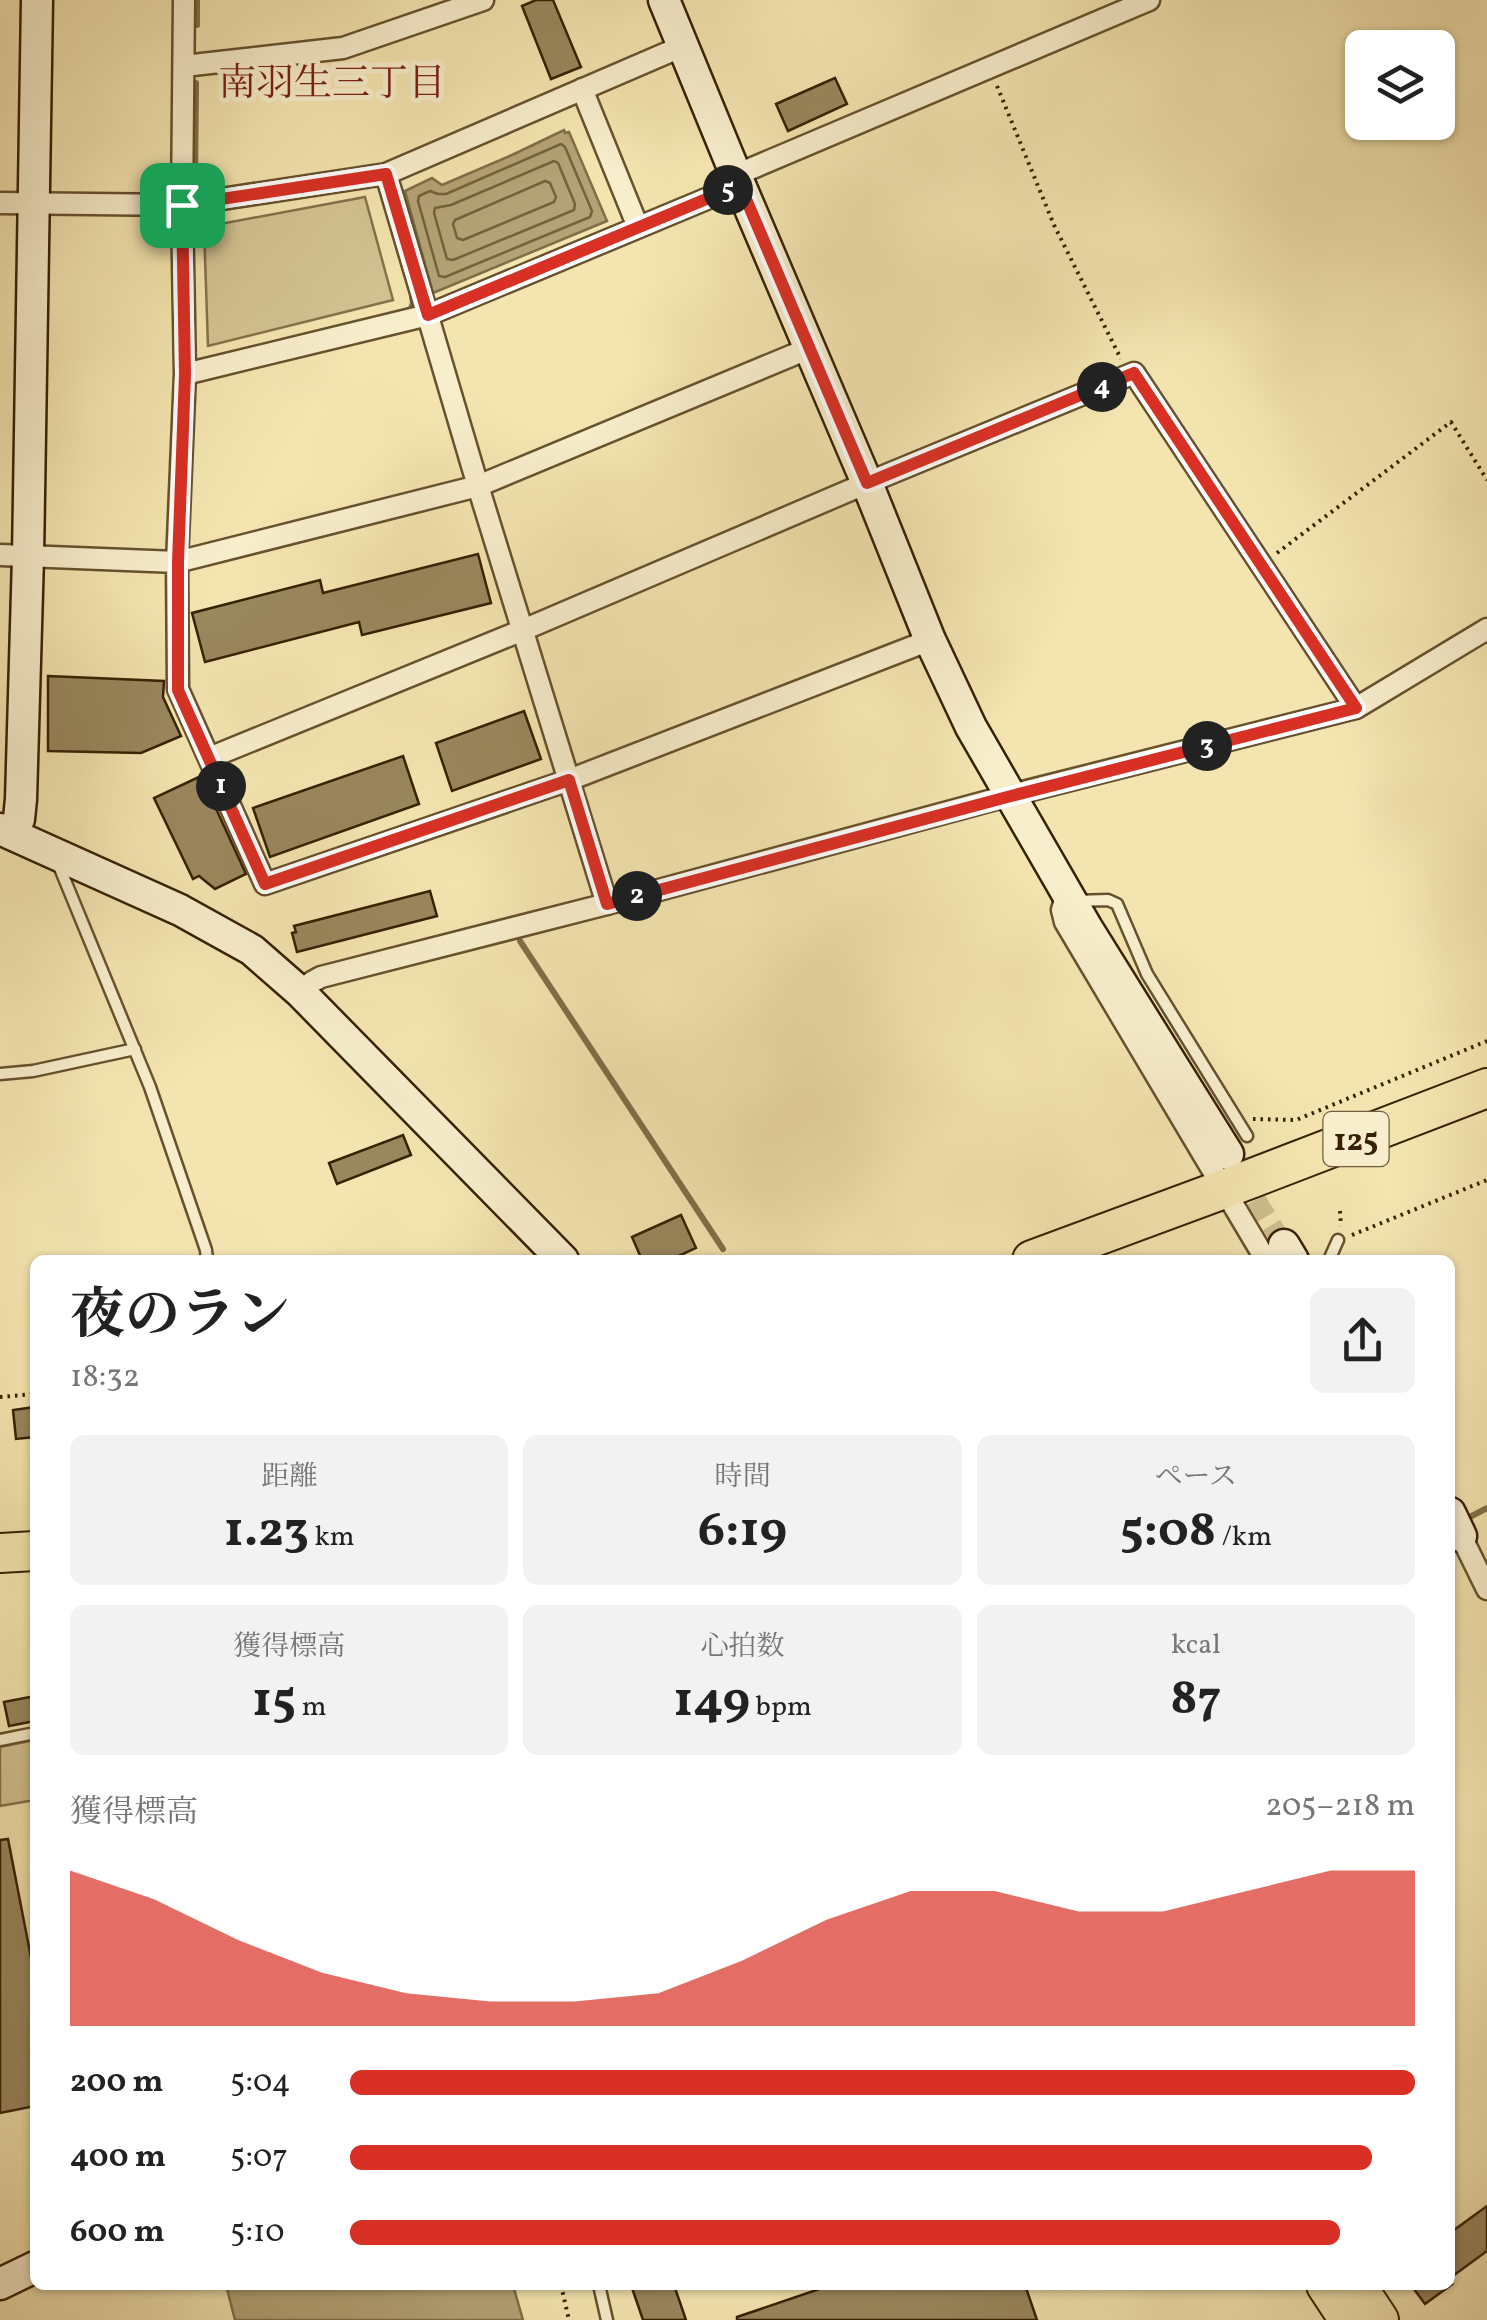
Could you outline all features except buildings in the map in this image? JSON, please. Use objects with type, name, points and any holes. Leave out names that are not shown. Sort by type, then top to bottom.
[{"type":"highway","name":"125","points":[[1042,1255],[1233,1160],[1487,1088]]},
{"type":"highway","points":[[0,1529],[30,1528]]},
{"type":"highway","points":[[0,1553],[30,1551]]},
{"type":"highway","points":[[1329,2290],[1348,2320]]},
{"type":"highway","points":[[1359,2290],[1379,2320]]},
{"type":"street","points":[[37,0],[33,205],[14,556],[21,799],[19,819],[6,832],[180,910],[252,950],[300,992],[558,1255]]},
{"type":"street","points":[[184,0],[185,374],[178,690],[265,884],[569,780],[930,640]]},
{"type":"street","points":[[184,66],[343,48],[483,0]]},
{"type":"street","points":[[664,0],[930,640],[971,726],[1069,897],[1233,1160],[1281,1255]]},
{"type":"street","points":[[185,374],[428,315],[638,227],[1149,0]]},
{"type":"street","points":[[0,204],[182,205],[386,174],[683,46]]},
{"type":"street","points":[[582,89],[638,227]]},
{"type":"street","points":[[386,174],[607,904]]},
{"type":"street","points":[[14,556],[178,562],[478,486],[810,348]]},
{"type":"street","points":[[208,758],[1134,373],[1356,708]]},
{"type":"street","points":[[300,992],[322,977],[1356,708],[1487,629]]},
{"type":"street","points":[[1456,1525],[1487,1589]]},
{"type":"street","points":[[0,2284],[30,2269]]},
{"type":"lane","points":[[58,855],[59,870],[135,1049],[205,1255]]},
{"type":"lane","points":[[1069,897],[1117,904],[1147,974],[1236,1118],[1233,1160]]},
{"type":"lane","points":[[0,1074],[32,1072],[135,1049]]},
{"type":"lane","points":[[1331,1255],[1338,1240]]},
{"type":"lane","points":[[0,1740],[30,1734]]},
{"type":"lane","points":[[600,2290],[608,2320]]},
{"type":"path","points":[[989,68],[1054,225],[1129,376]]},
{"type":"path","points":[[1261,565],[1451,422],[1487,480]]},
{"type":"path","points":[[1236,1118],[1296,1120],[1487,1041]]},
{"type":"path","points":[[1338,1240],[1487,1180]]},
{"type":"path","points":[[0,1397],[30,1394]]},
{"type":"path","points":[[561,2290],[570,2320]]},
{"type":"shaded area","points":[[365,197],[393,300],[208,346],[204,227]]},
{"type":"shaded area","points":[[30,1741],[30,1801],[0,1806],[0,1747]]},
{"type":"water","points":[[564,130],[569,132],[607,221],[433,293],[405,191],[432,178],[442,185]]},
{"type":"water","points":[[227,2290],[514,2290],[523,2320],[235,2320]]},
{"type":"waterway","points":[[197,0],[197,25]]},
{"type":"waterway","points":[[195,183],[196,83]]},
{"type":"waterway","points":[[411,308],[412,297]]},
{"type":"waterway","points":[[520,941],[723,1249]]},
{"type":"waterway","points":[[1464,1520],[1487,1508]]},
{"type":"tunnel","points":[[1240,1174],[1284,1245]]},
{"type":"district","name":"南羽生三丁目","points":[[332,82]]},
{"type":"route","points":[[386,174],[428,315],[740,185],[867,483],[1134,373],[1356,708],[607,904],[569,780],[265,884],[178,690],[185,374],[182,205],[386,174]]}]
